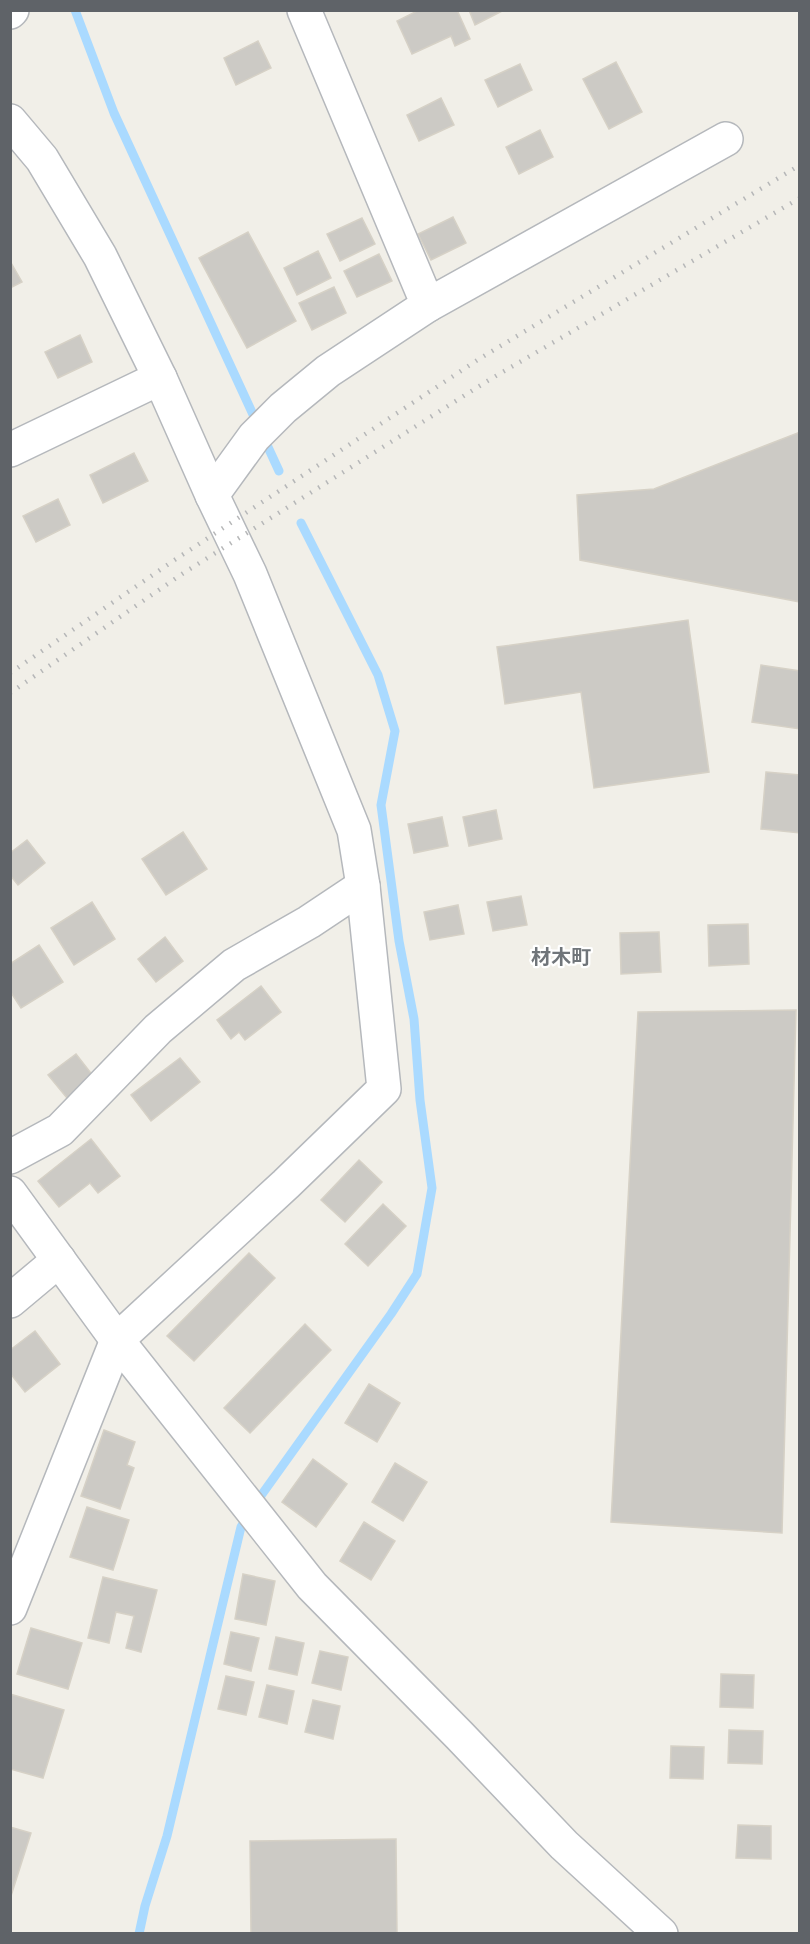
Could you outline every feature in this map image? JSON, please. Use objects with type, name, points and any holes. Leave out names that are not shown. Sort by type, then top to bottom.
[{"type":"street","points":[[304,10],[428,305]]},
{"type":"street","points":[[10,121],[42,159],[100,256],[160,378],[250,574],[354,830],[363,886],[384,1089],[286,1184],[117,1340],[10,1608]]},
{"type":"street","points":[[212,495],[263,429],[283,408],[328,371],[428,305],[726,139]]},
{"type":"street","points":[[10,450],[160,378]]},
{"type":"street","points":[[10,1157],[60,1130],[158,1029],[234,965],[309,922],[363,886]]},
{"type":"street","points":[[10,1193],[117,1340],[312,1586],[564,1845],[661,1934]]},
{"type":"street","points":[[10,1301],[59,1260]]},
{"type":"building","points":[[419,10],[457,10],[470,39],[455,46],[451,36],[412,54],[397,21]]},
{"type":"building","points":[[469,10],[504,10],[475,25]]},
{"type":"building","points":[[258,41],[271,68],[236,85],[224,58]]},
{"type":"building","points":[[616,62],[642,112],[609,129],[583,79]]},
{"type":"building","points":[[520,64],[532,90],[498,107],[485,80]]},
{"type":"building","points":[[441,98],[454,125],[419,141],[407,115]]},
{"type":"building","points":[[540,130],[553,157],[519,174],[506,147]]},
{"type":"building","points":[[453,217],[466,243],[431,260],[418,234]]},
{"type":"building","points":[[362,218],[375,244],[340,261],[327,234]]},
{"type":"building","points":[[248,232],[296,321],[247,348],[199,258]]},
{"type":"building","points":[[318,251],[331,278],[297,295],[284,268]]},
{"type":"building","points":[[379,254],[392,281],[357,297],[344,271]]},
{"type":"building","points":[[10,261],[22,282],[10,288]]},
{"type":"building","points":[[334,287],[346,313],[312,330],[299,303]]},
{"type":"building","points":[[80,335],[92,362],[58,378],[45,352]]},
{"type":"building","points":[[800,432],[800,602],[580,560],[577,495],[654,489]]},
{"type":"building","points":[[134,453],[148,481],[103,503],[90,475]]},
{"type":"building","points":[[58,499],[70,525],[36,542],[23,516]]},
{"type":"building","points":[[688,620],[709,772],[594,788],[581,692],[505,704],[497,647]]},
{"type":"building","points":[[761,665],[800,671],[800,729],[752,722]]},
{"type":"building","points":[[766,772],[800,775],[800,833],[761,829]]},
{"type":"building","points":[[496,810],[502,839],[469,846],[463,817]]},
{"type":"building","points":[[442,817],[448,846],[414,853],[408,824]]},
{"type":"building","points":[[183,832],[207,869],[166,895],[142,859]]},
{"type":"building","points":[[27,840],[45,863],[18,885],[10,875],[10,853]]},
{"type":"building","points":[[521,896],[527,925],[493,931],[487,902]]},
{"type":"building","points":[[92,902],[115,939],[74,965],[51,928]]},
{"type":"building","points":[[458,905],[464,934],[430,940],[424,912]]},
{"type":"building","points":[[748,924],[749,964],[709,966],[708,925]]},
{"type":"building","points":[[659,932],[661,972],[621,974],[620,933]]},
{"type":"building","points":[[165,937],[183,961],[156,982],[138,959]]},
{"type":"building","points":[[39,945],[63,982],[21,1008],[10,991],[10,964]]},
{"type":"building","points":[[261,986],[281,1012],[245,1040],[239,1032],[231,1039],[217,1020]]},
{"type":"building","points":[[796,1010],[782,1533],[611,1522],[638,1012]]},
{"type":"building","points":[[76,1054],[94,1077],[67,1098],[48,1075]]},
{"type":"building","points":[[180,1058],[200,1082],[151,1121],[131,1095]]},
{"type":"building","points":[[91,1139],[120,1176],[98,1193],[90,1183],[59,1207],[38,1181]]},
{"type":"building","points":[[359,1160],[382,1182],[345,1222],[321,1200]]},
{"type":"building","points":[[383,1204],[406,1226],[368,1266],[345,1244]]},
{"type":"building","points":[[249,1253],[275,1278],[194,1361],[167,1336]]},
{"type":"building","points":[[305,1324],[331,1350],[250,1433],[224,1408]]},
{"type":"building","points":[[35,1331],[60,1364],[25,1392],[10,1373],[10,1350]]},
{"type":"building","points":[[369,1384],[400,1403],[377,1442],[345,1423]]},
{"type":"building","points":[[104,1430],[135,1442],[127,1465],[134,1468],[120,1509],[81,1496]]},
{"type":"building","points":[[313,1459],[347,1484],[316,1527],[282,1502]]},
{"type":"building","points":[[395,1463],[427,1482],[403,1521],[372,1502]]},
{"type":"building","points":[[87,1507],[129,1520],[113,1570],[70,1557]]},
{"type":"building","points":[[364,1522],[395,1541],[371,1580],[340,1561]]},
{"type":"building","points":[[243,1574],[275,1581],[266,1625],[235,1619]]},
{"type":"building","points":[[103,1577],[157,1590],[141,1652],[126,1648],[134,1616],[116,1612],[109,1643],[88,1638]]},
{"type":"building","points":[[31,1628],[82,1643],[68,1689],[17,1674]]},
{"type":"building","points":[[231,1632],[259,1638],[251,1671],[224,1664]]},
{"type":"building","points":[[276,1637],[304,1643],[297,1675],[269,1669]]},
{"type":"building","points":[[320,1651],[348,1657],[341,1690],[312,1683]]},
{"type":"building","points":[[721,1674],[754,1675],[753,1708],[720,1707]]},
{"type":"building","points":[[226,1676],[254,1682],[246,1715],[218,1709]]},
{"type":"building","points":[[267,1685],[294,1691],[287,1724],[259,1717]]},
{"type":"building","points":[[10,1694],[64,1710],[43,1778],[10,1769]]},
{"type":"building","points":[[313,1700],[340,1706],[333,1739],[305,1732]]},
{"type":"building","points":[[729,1730],[763,1731],[762,1764],[728,1763]]},
{"type":"building","points":[[671,1746],[704,1747],[703,1779],[670,1778]]},
{"type":"building","points":[[738,1825],[771,1826],[771,1859],[736,1858]]},
{"type":"building","points":[[10,1827],[31,1833],[10,1899]]},
{"type":"building","points":[[396,1839],[397,1934],[251,1934],[250,1841]]},
{"type":"waterway","points":[[75,10],[114,113],[279,471]]},
{"type":"waterway","points":[[255,1504],[417,1274],[432,1188],[420,1100],[414,1019],[399,941],[381,805],[395,731],[378,675],[301,523]]},
{"type":"waterway","points":[[139,1934],[145,1906],[167,1836],[241,1527],[248,1516]]},
{"type":"railway","points":[[10,673],[173,561],[479,359],[800,165]]},
{"type":"railway","points":[[10,693],[182,574],[489,380],[800,198]]},
{"type":"district","name":"材木町","points":[[561,957]]}]
